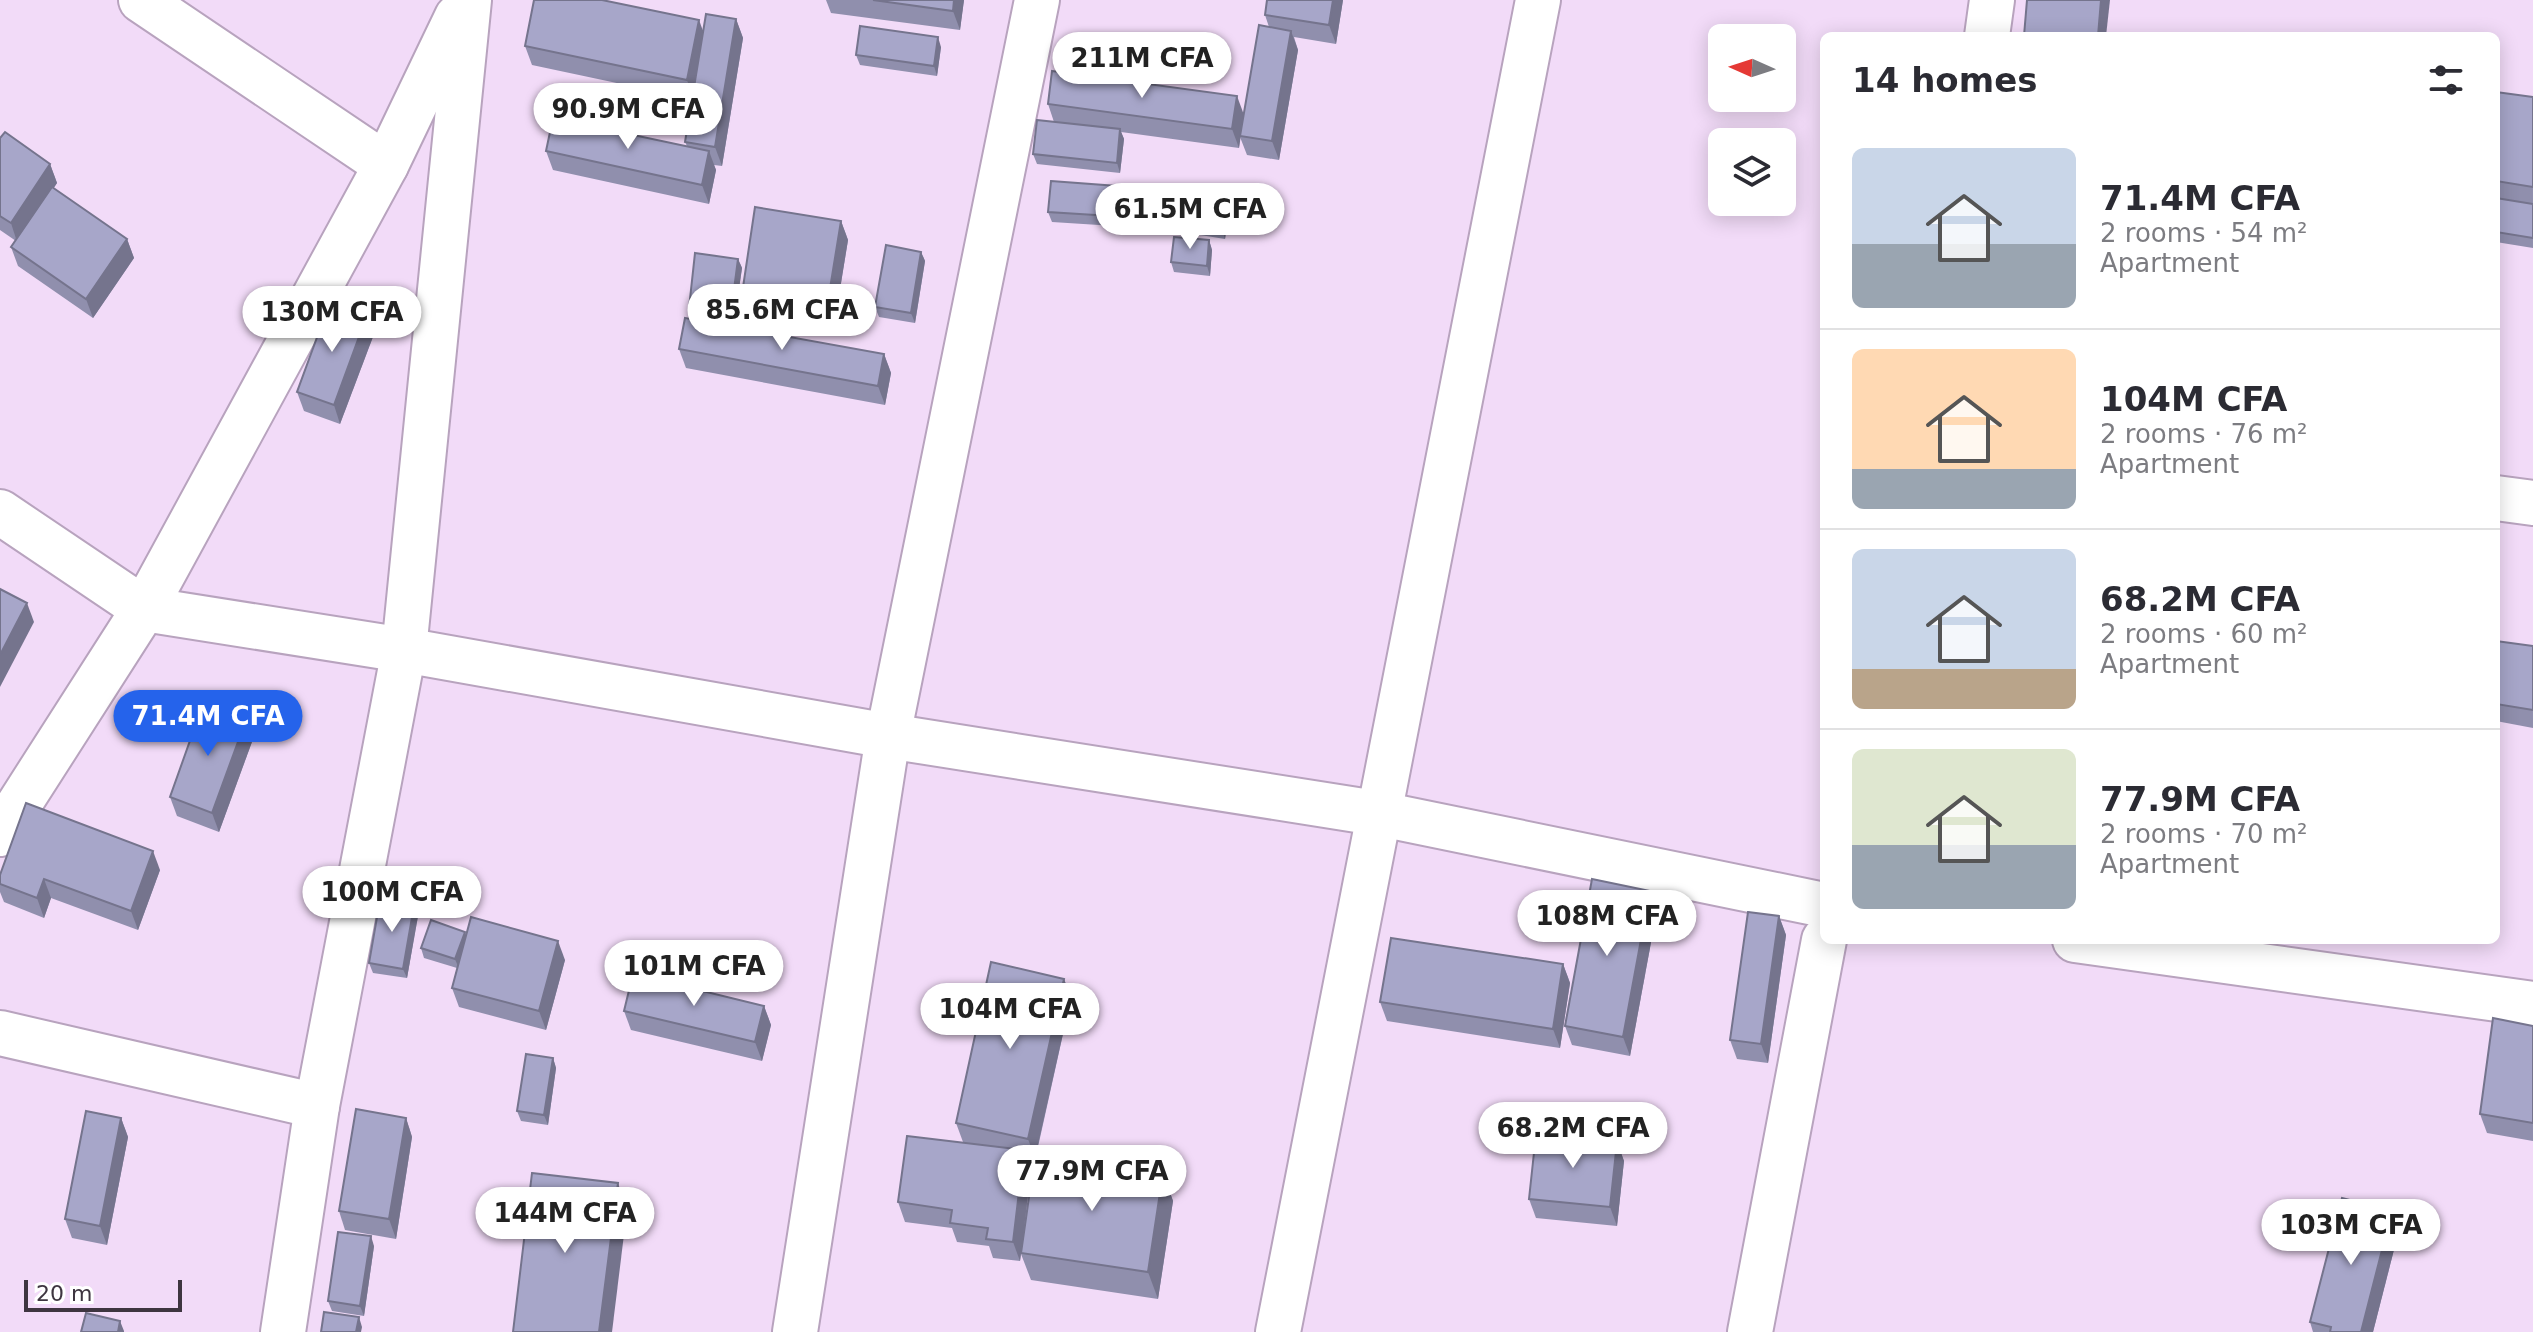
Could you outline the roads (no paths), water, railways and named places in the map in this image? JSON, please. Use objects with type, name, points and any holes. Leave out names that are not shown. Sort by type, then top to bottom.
[{"type":"street","points":[[141,0],[386,165]]},
{"type":"street","points":[[0,834],[144,609],[386,165],[467,0]]},
{"type":"street","points":[[283,1332],[317,1106],[404,650],[467,0]]},
{"type":"street","points":[[795,1332],[888,736],[1037,0]]},
{"type":"street","points":[[1278,1332],[1376,813],[1538,0]]},
{"type":"street","points":[[1988,32],[1992,0]]},
{"type":"street","points":[[2500,499],[2533,503]]},
{"type":"street","points":[[0,512],[144,609],[404,650],[888,736],[1376,813],[1820,904]]},
{"type":"street","points":[[1750,1332],[1823,944]]},
{"type":"street","points":[[2104,944],[2533,1004]]},
{"type":"street","points":[[0,1033],[317,1106]]}]
